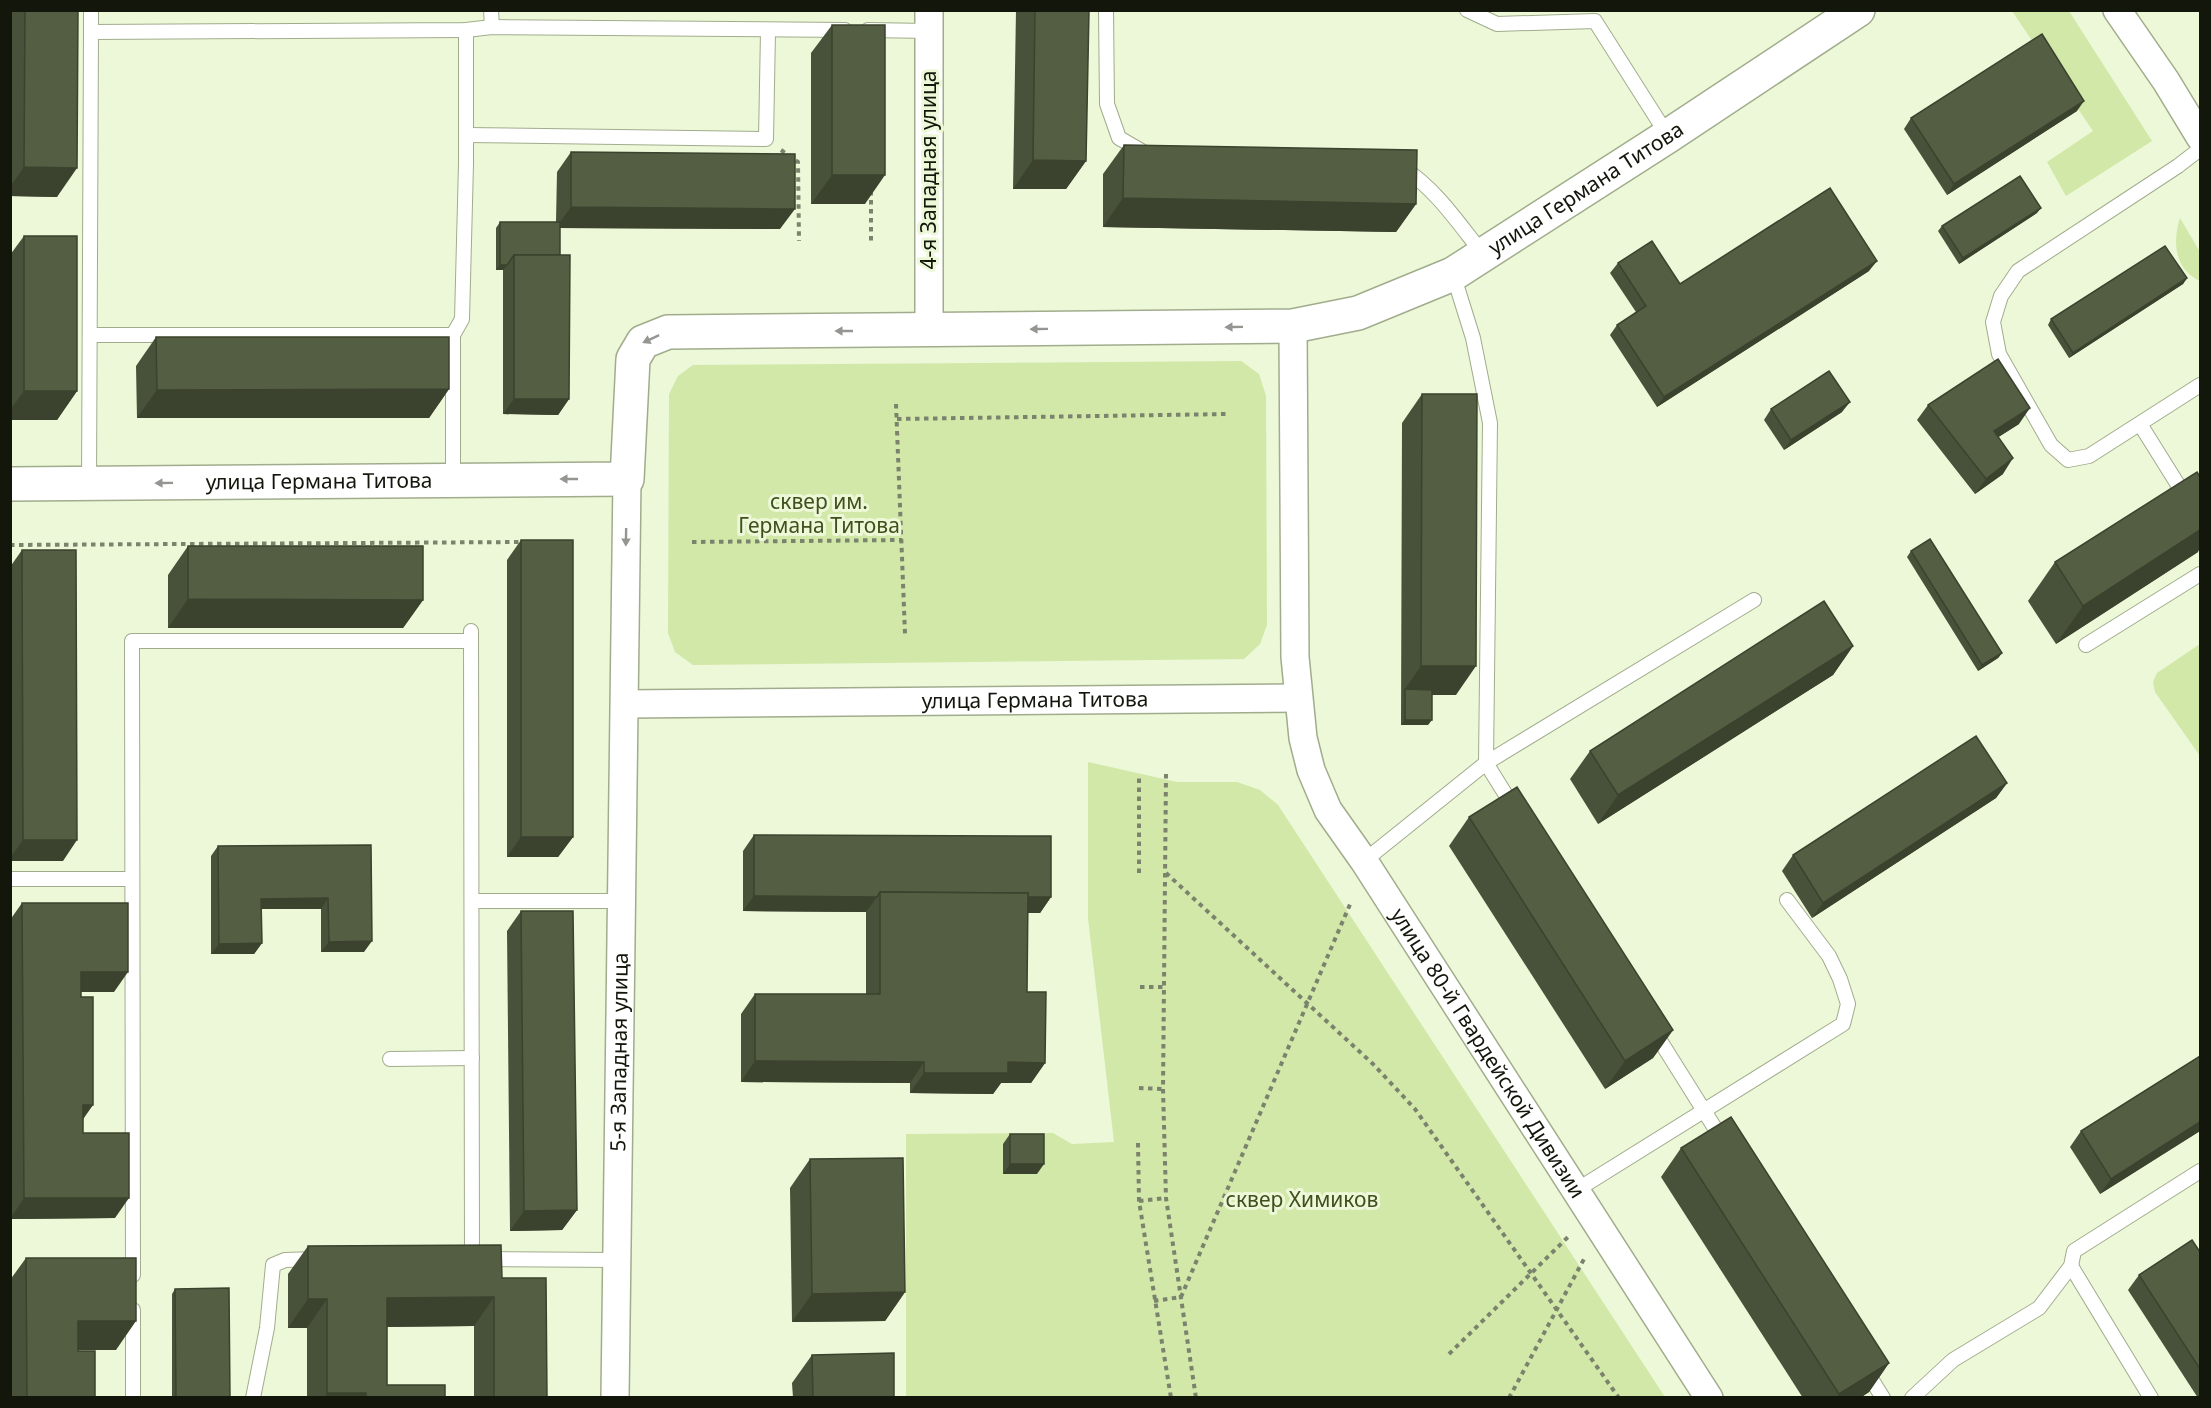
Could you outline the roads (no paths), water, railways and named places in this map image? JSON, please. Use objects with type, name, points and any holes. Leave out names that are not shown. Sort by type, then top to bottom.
[{"type":"street","name":"улица Германа Титова","points":[[1298,698],[625,704],[627,479],[633,359],[643,342],[668,332],[1293,326],[1358,313],[1453,274],[1858,10]]},
{"type":"street","points":[[2117,10],[2166,81],[2200,137]]},
{"type":"street","name":"4-я Западная улица","points":[[929,21],[929,330]]},
{"type":"street","points":[[1293,326],[1295,657],[1298,698]]},
{"type":"street","name":"улица Германа Титова","points":[[10,484],[627,479]]},
{"type":"street","name":"улица 80-й Гвардейской Дивизии","points":[[1298,698],[1302,738],[1311,770],[1328,810],[1364,861],[1709,1398]]},
{"type":"street","name":"5-я Западная улица","points":[[615,1398],[625,704]]},
{"type":"lane","points":[[89,484],[91,10]]},
{"type":"lane","points":[[491,10],[492,27]]},
{"type":"lane","points":[[1106,10],[1107,104],[1119,138],[1149,156],[1161,156]]},
{"type":"lane","points":[[1467,10],[1497,24],[1595,21],[1668,136]]},
{"type":"lane","points":[[91,32],[466,30],[492,27],[768,31],[929,21]]},
{"type":"lane","points":[[453,480],[453,336],[462,319],[466,30]]},
{"type":"lane","points":[[466,135],[766,139],[768,31]]},
{"type":"lane","points":[[2200,148],[2178,166],[2018,271],[2001,296],[1993,322],[1999,354],[2051,445],[2068,460],[2089,456],[2200,385]]},
{"type":"lane","points":[[1394,165],[1419,178],[1446,207],[1483,254]]},
{"type":"lane","points":[[1453,274],[1473,338],[1490,423],[1486,763],[1523,823]]},
{"type":"lane","points":[[90,334],[453,336]]},
{"type":"lane","points":[[2140,424],[2200,520]]},
{"type":"lane","points":[[2086,645],[2200,574]]},
{"type":"lane","points":[[1364,861],[1486,763],[1754,600]]},
{"type":"lane","points":[[133,1398],[132,641],[471,636],[472,1058],[467,1259],[617,1260]]},
{"type":"lane","points":[[10,879],[132,879]]},
{"type":"lane","points":[[1575,1191],[1843,1024],[1848,1004],[1840,980],[1829,956],[1787,900]]},
{"type":"lane","points":[[472,902],[622,902]]},
{"type":"lane","points":[[1648,1021],[1728,1150]]},
{"type":"lane","points":[[390,1059],[472,1058]]},
{"type":"lane","points":[[1912,1398],[1953,1360],[2039,1308],[2071,1266],[2074,1251],[2200,1171]]},
{"type":"lane","points":[[253,1398],[267,1328],[273,1265],[285,1260],[326,1259]]},
{"type":"lane","points":[[2071,1266],[2151,1398]]},
{"type":"lane","points":[[1858,1358],[1883,1398]]},
{"type":"park label","name":"сквер им. Германа Титова","points":[[819,514]]},
{"type":"park label","name":"сквер Химиков","points":[[1302,1200]]}]
